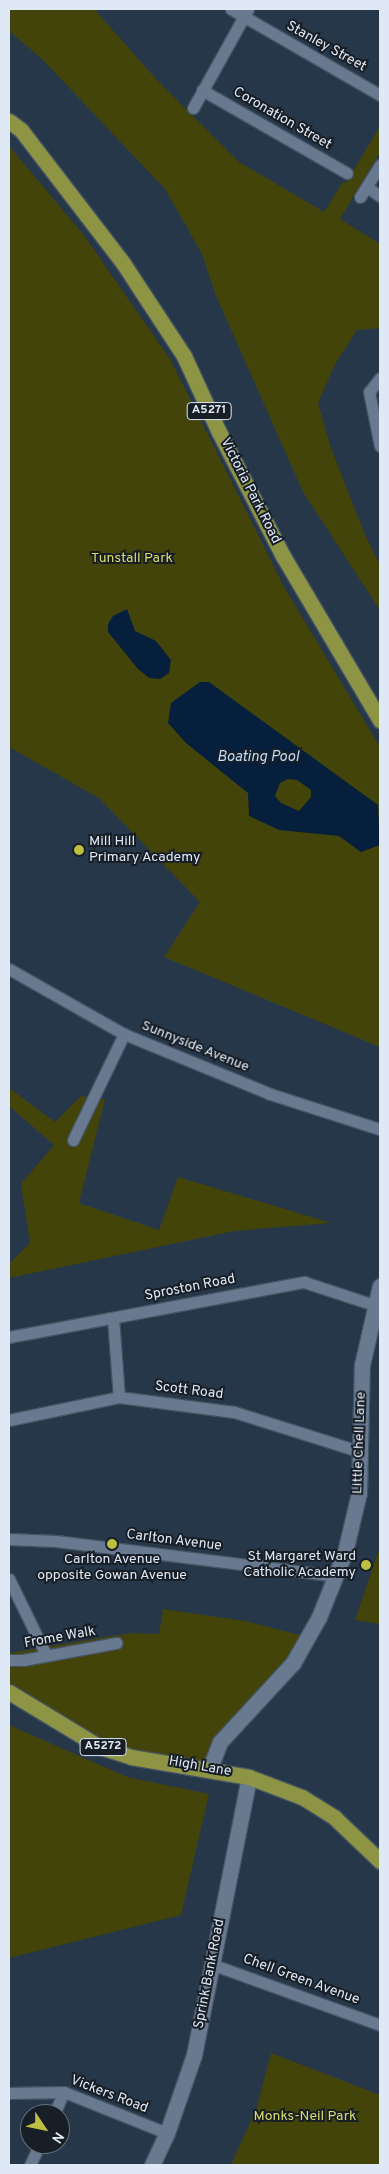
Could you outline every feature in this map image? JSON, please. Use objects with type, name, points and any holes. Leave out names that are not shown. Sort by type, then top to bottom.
[{"type":"main road","name":"Victoria Park Road","points":[[9,121],[21,130],[123,263],[184,356],[219,432],[283,556],[380,720]]},
{"type":"main road","name":"High Lane","points":[[9,1692],[98,1746],[131,1757],[210,1768],[249,1777],[320,1808],[354,1834],[380,1861]]},
{"type":"street","name":"Stanley Street","points":[[231,9],[246,13],[380,95]]},
{"type":"street","points":[[193,108],[246,13]]},
{"type":"street","name":"Coronation Street","points":[[202,90],[347,173]]},
{"type":"street","points":[[360,197],[380,165]]},
{"type":"street","points":[[367,187],[380,196]]},
{"type":"street","points":[[380,378],[369,392],[380,446]]},
{"type":"street","name":"Sunnyside Avenue","points":[[9,969],[124,1034],[270,1094],[380,1129]]},
{"type":"street","points":[[73,1140],[124,1034]]},
{"type":"street","name":"Sproston Road","points":[[9,1337],[304,1282],[374,1305]]},
{"type":"street","name":"Little Chell Lane","points":[[210,1768],[220,1742],[293,1662],[319,1617],[336,1576],[359,1493],[362,1452],[362,1365],[374,1305],[380,1286]]},
{"type":"street","points":[[113,1318],[119,1397]]},
{"type":"street","name":"Scott Road","points":[[9,1420],[119,1397],[234,1412],[362,1452]]},
{"type":"street","name":"Carlton Avenue","points":[[9,1539],[56,1541],[336,1576]]},
{"type":"street","points":[[9,1579],[46,1655]]},
{"type":"street","name":"Frome Walk","points":[[9,1660],[116,1643]]},
{"type":"street","name":"Sprink Bank Road","points":[[152,2165],[167,2133],[194,2055],[249,1777]]},
{"type":"street","name":"Chell Green Avenue","points":[[212,1964],[380,2025]]},
{"type":"street","points":[[59,2104],[64,2092]]},
{"type":"street","name":"Vickers Road","points":[[9,2093],[64,2092],[167,2133]]},
{"type":"green space","points":[[9,9],[94,9],[157,80],[239,162],[324,212],[343,182],[346,183],[380,126],[380,152],[340,219],[380,244],[380,328],[357,330],[335,364],[318,403],[331,448],[365,535],[380,565],[380,610],[303,492],[216,296],[202,254],[165,189],[41,58],[9,31]]},
{"type":"green space","name":"Tunstall Park","points":[[9,146],[83,234],[170,359],[283,585],[380,747],[380,1047],[164,957],[200,902],[99,798],[9,747]]},
{"type":"green space","points":[[9,1088],[55,1122],[81,1096],[105,1099],[79,1203],[159,1230],[178,1177],[331,1223],[234,1231],[9,1278],[9,1264],[30,1243],[21,1184],[54,1145],[9,1106]]},
{"type":"green space","points":[[380,1547],[380,1624],[355,1620]]},
{"type":"green space","points":[[163,1609],[245,1621],[307,1637],[210,1768],[131,1757],[9,1693],[9,1653],[131,1633],[159,1634]]},
{"type":"green space","points":[[9,1725],[127,1777],[209,1794],[181,1915],[9,1958]]},
{"type":"green space","name":"Monks-Neil Park","points":[[271,2053],[380,2095],[380,2165],[231,2165],[257,2107]]},
{"type":"water","points":[[127,609],[135,631],[156,641],[171,660],[169,673],[160,679],[149,678],[138,669],[108,632],[108,624],[113,616]]},
{"type":"water","name":"Boating Pool","points":[[200,682],[209,682],[378,805],[380,845],[361,852],[339,836],[279,830],[249,816],[248,793],[186,743],[168,723],[171,703]],"holes":[[[288,779],[297,780],[311,790],[311,797],[299,811],[281,803],[275,796],[280,783]]]},
{"type":"place","name":"Mill Hill Primary Academy","points":[[79,850]]},
{"type":"place","name":"Carlton Avenue opposite Gowan Avenue","points":[[112,1544]]},
{"type":"place","name":"St Margaret Ward Catholic Academy","points":[[366,1565]]}]
